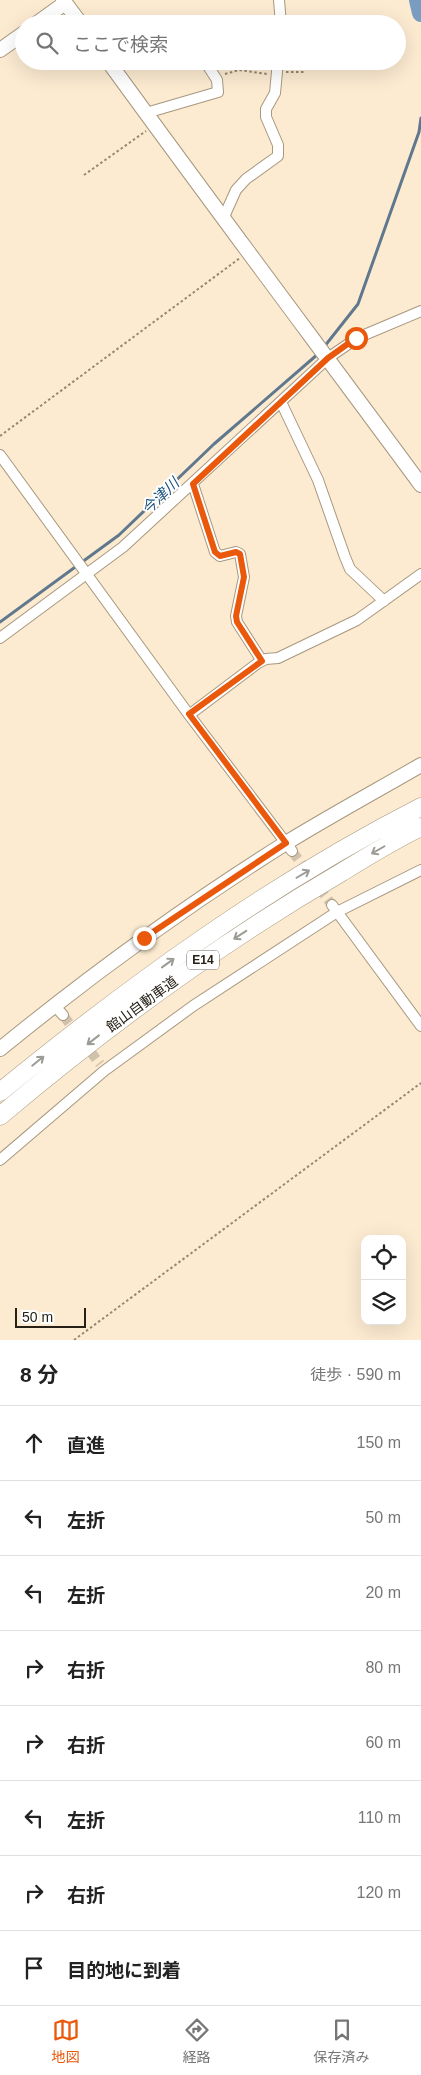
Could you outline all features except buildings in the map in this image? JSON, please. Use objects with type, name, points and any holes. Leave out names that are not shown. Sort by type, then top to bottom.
[{"type":"highway","name":"館山自動車道","points":[[0,1092],[114,1002],[204,937],[291,881],[421,807]]},
{"type":"highway","name":"館山自動車道","points":[[0,1116],[125,1015],[214,951],[300,896],[421,826]]},
{"type":"street","points":[[279,0],[280,15]]},
{"type":"street","points":[[47,15],[64,1],[74,15]]},
{"type":"street","points":[[0,50],[15,39]]},
{"type":"street","points":[[115,70],[421,485]]},
{"type":"street","points":[[146,113],[218,92],[217,80],[212,70]]},
{"type":"street","points":[[223,219],[236,190],[246,179],[278,156],[278,145],[266,117],[266,109],[275,93],[277,70]]},
{"type":"street","points":[[0,638],[123,547],[328,358],[356,338],[421,311]]},
{"type":"street","points":[[281,402],[318,480],[350,569],[384,601]]},
{"type":"street","points":[[0,455],[189,714],[289,847]]},
{"type":"street","points":[[193,484],[215,552],[220,556],[236,552],[240,554],[244,577],[236,616],[237,622],[262,661]]},
{"type":"street","points":[[189,714],[262,661],[278,658],[357,620],[421,574]]},
{"type":"street","points":[[0,1049],[58,1010],[144,938],[421,765]]},
{"type":"street","points":[[0,1160],[102,1067],[334,908],[421,870]]},
{"type":"street","points":[[334,908],[421,1026]]},
{"type":"path","points":[[217,80],[239,70],[273,75],[277,73],[305,72]]},
{"type":"path","points":[[84,175],[154,125]]},
{"type":"path","points":[[0,436],[248,252]]},
{"type":"path","points":[[74,1340],[421,1083]]},
{"type":"waterway","name":"今津川","points":[[418,0],[421,13]]},
{"type":"waterway","name":"今津川","points":[[324,347],[358,304],[419,132],[421,118]]},
{"type":"waterway","name":"今津川","points":[[0,622],[119,535],[214,444],[318,354]]},
{"type":"tunnel","points":[[292,851],[332,905]]},
{"type":"tunnel","points":[[63,1015],[100,1064]]},
{"type":"route","points":[[144,938],[286,843],[189,714],[258,662],[262,661],[237,622],[236,616],[244,577],[240,554],[236,552],[220,556],[215,552],[193,484],[328,358],[356,338]]}]
